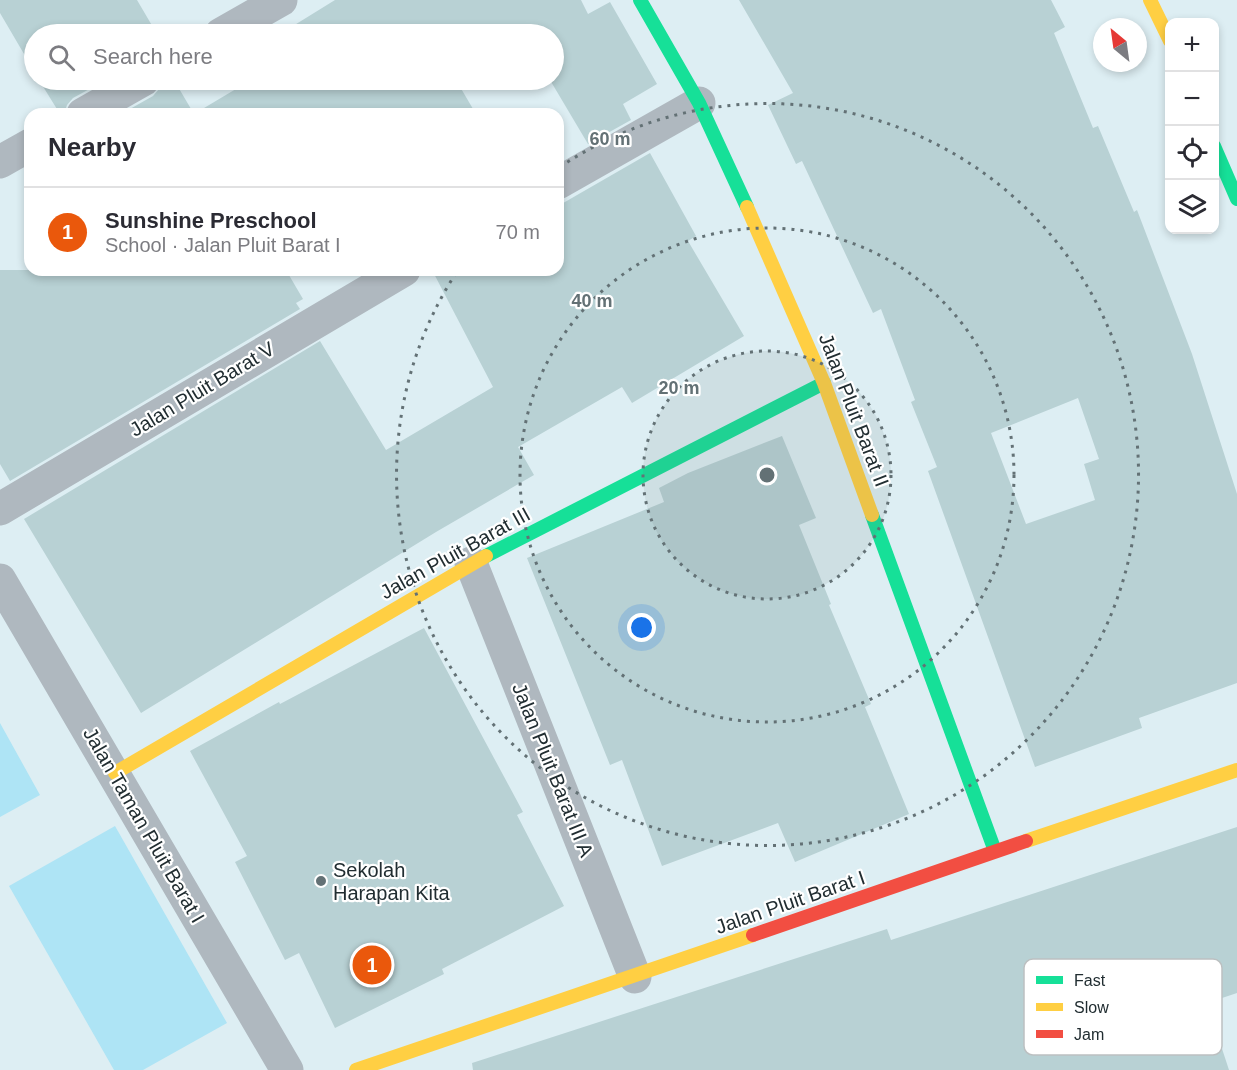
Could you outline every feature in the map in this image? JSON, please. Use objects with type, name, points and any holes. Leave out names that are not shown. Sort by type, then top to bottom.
[{"type":"street","points":[[238,24],[280,0]]},
{"type":"street","name":"Jalan Pluit Barat II","points":[[640,0],[699,103],[780,278],[824,383],[995,851]]},
{"type":"street","points":[[1150,0],[1165,31]]},
{"type":"street","points":[[94,108],[126,90]]},
{"type":"street","points":[[564,180],[699,103]]},
{"type":"street","points":[[0,162],[24,148]]},
{"type":"street","points":[[1219,156],[1237,199]]},
{"type":"street","name":"Jalan Pluit Barat V","points":[[0,509],[394,276]]},
{"type":"street","name":"Jalan Pluit Barat III","points":[[115,773],[471,563],[824,383]]},
{"type":"street","name":"Jalan Pluit Barat III A","points":[[471,563],[635,977]]},
{"type":"street","name":"Jalan Taman Pluit Barat I","points":[[0,580],[287,1070]]},
{"type":"street","name":"Jalan Pluit Barat I","points":[[356,1070],[635,977],[995,851],[1237,770]]},
{"type":"shaded area","points":[[0,723],[40,795],[0,817]]},
{"type":"shaded area","points":[[115,826],[227,1023],[143,1070],[114,1070],[9,886]]},
{"type":"building","points":[[0,0],[137,0],[151,24],[24,24],[24,54],[0,13]]},
{"type":"building","points":[[335,0],[581,0],[588,14],[610,2],[657,84],[623,104],[631,120],[588,144],[556,90],[564,90],[564,24],[296,24]]},
{"type":"building","points":[[739,0],[1051,0],[1065,27],[1054,33],[1093,128],[1098,126],[1134,212],[1137,210],[1192,354],[1237,494],[1237,683],[1139,718],[1142,728],[1035,767],[928,471],[937,467],[911,402],[915,400],[881,309],[873,313],[802,161],[796,164],[768,105],[793,93]],"holes":[[[1078,398],[1099,459],[1084,464],[1095,500],[1026,524],[991,433]]]},
{"type":"building","points":[[45,90],[88,90],[73,98],[66,108],[56,108]]},
{"type":"building","points":[[158,90],[180,90],[190,108],[132,108],[153,96]]},
{"type":"building","points":[[234,90],[462,90],[472,108],[204,108]]},
{"type":"building","points":[[650,153],[696,236],[688,241],[744,336],[632,403],[622,387],[518,447],[534,475],[436,532],[141,713],[24,519],[320,341],[386,450],[493,387],[435,276],[564,276],[564,203]]},
{"type":"building","points":[[0,270],[24,270],[24,276],[290,276],[303,299],[296,303],[300,309],[10,481],[0,464]]},
{"type":"building","points":[[782,436],[816,518],[799,525],[831,604],[829,605],[871,704],[865,707],[909,814],[795,862],[778,823],[662,866],[622,760],[610,765],[527,558],[664,502],[659,488],[688,473]]},
{"type":"building","points":[[424,628],[523,812],[517,815],[564,906],[442,969],[444,974],[335,1028],[299,953],[285,960],[235,862],[247,856],[190,751],[279,702],[280,704]]},
{"type":"building","points":[[1237,827],[1237,993],[1222,998],[1222,959],[1024,959],[1024,1055],[1222,1055],[1222,1049],[1229,1070],[473,1070],[472,1063],[887,929],[891,940]]},
{"type":"traffic: fast","points":[[640,0],[699,103],[747,207]]},
{"type":"traffic: fast","points":[[1219,158],[1237,199]]},
{"type":"traffic: fast","points":[[486,556],[824,383]]},
{"type":"traffic: fast","points":[[872,515],[995,851]]},
{"type":"traffic: slow","points":[[1150,0],[1165,31]]},
{"type":"traffic: slow","points":[[747,207],[824,383],[872,515]]},
{"type":"traffic: slow","points":[[115,773],[486,556]]},
{"type":"traffic: slow","points":[[1026,841],[1237,770]]},
{"type":"traffic: slow","points":[[356,1070],[753,935]]},
{"type":"traffic: jam","points":[[753,935],[1026,841]]},
{"type":"place","name":"Sekolah Harapan Kita","points":[[321,881]]},
{"type":"place","name":"Sunshine Preschool","points":[[372,965]]}]
